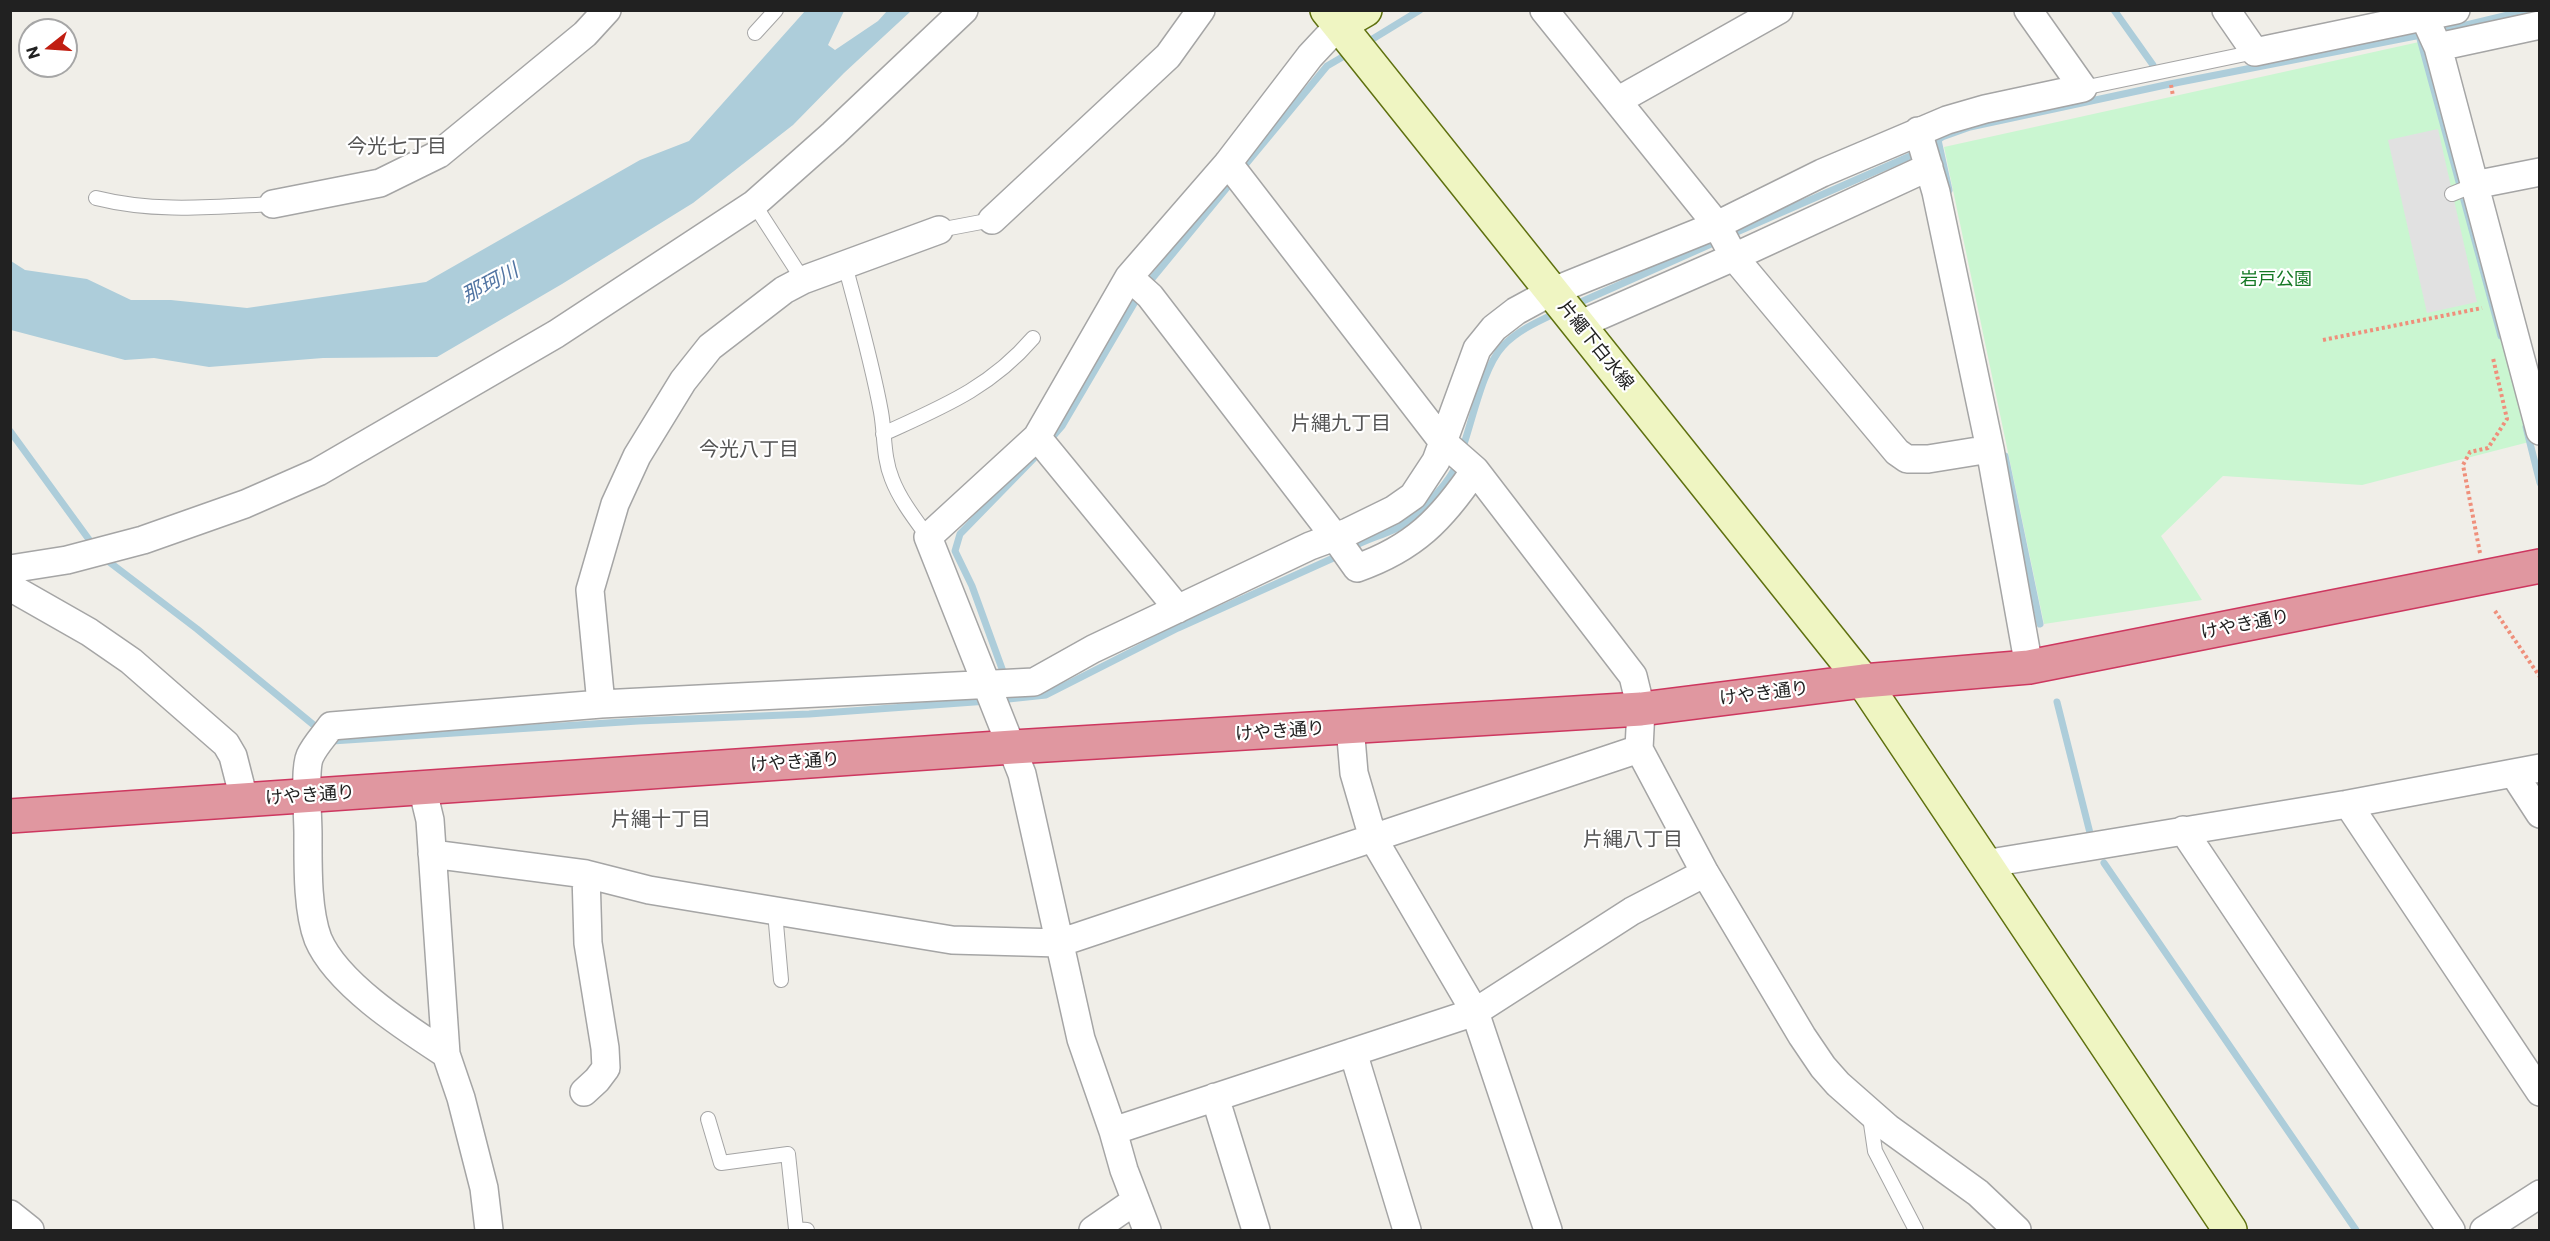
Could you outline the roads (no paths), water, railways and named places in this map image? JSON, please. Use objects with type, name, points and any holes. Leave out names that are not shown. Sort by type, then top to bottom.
[{"type":"highway","name":"けやき通り","points":[[10,816],[1013,747],[1641,709],[1863,681],[2029,667],[2540,566]]},
{"type":"main road","name":"片繩下白水線","points":[[1344,15],[1551,292],[1581,324],[1863,681],[2230,1230]]},
{"type":"street","points":[[273,204],[380,183],[439,154],[585,34],[607,10]]},
{"type":"street","points":[[10,569],[67,560],[143,540],[246,504],[318,472],[556,334],[754,204],[833,134],[964,10]]},
{"type":"street","points":[[992,220],[1168,56],[1201,10]]},
{"type":"street","points":[[1544,10],[1717,225],[1734,257],[1897,452],[1907,459],[1928,459],[1990,449]]},
{"type":"street","points":[[1617,101],[1779,10]]},
{"type":"street","points":[[446,1054],[385,1013],[343,973],[325,953],[314,924],[307,795],[309,758],[331,726],[601,704],[754,698],[988,682],[1034,682],[1093,649],[1310,546],[1393,510],[1413,496],[1436,461],[1477,349],[1494,328],[1516,311],[1551,292],[1717,225],[1822,173],[1918,131],[1985,109],[2083,88],[2028,10]]},
{"type":"street","points":[[2226,10],[2255,52],[2423,14],[2456,10]]},
{"type":"street","points":[[2423,14],[2438,47],[2463,190],[2531,365],[2540,431]]},
{"type":"street","points":[[1147,1230],[1080,1039],[1022,774],[988,682],[928,537],[1037,437],[1129,277],[1228,162],[1344,15]]},
{"type":"street","points":[[2438,47],[2540,25]]},
{"type":"street","points":[[1918,131],[1936,192],[1990,449],[2029,667]]},
{"type":"street","points":[[1228,162],[1443,442],[1476,470],[1633,676],[1641,709],[1639,749],[1705,873],[1817,1059],[1838,1084],[1869,1112],[1978,1193],[2017,1230]]},
{"type":"street","points":[[1581,324],[1734,257],[1929,167]]},
{"type":"street","points":[[2463,190],[2540,172]]},
{"type":"street","points":[[601,704],[590,590],[615,504],[637,456],[683,381],[710,347],[774,297],[803,280],[939,230]]},
{"type":"street","points":[[1129,277],[1150,296],[1357,568],[1378,560],[1412,541],[1432,525],[1452,504],[1476,470]]},
{"type":"street","points":[[1037,437],[1178,609]]},
{"type":"street","points":[[10,587],[89,632],[131,661],[226,744],[233,756],[244,799]]},
{"type":"street","points":[[1350,726],[1354,773],[1373,838],[1475,1012],[1548,1230]]},
{"type":"street","points":[[432,854],[586,874],[649,890],[745,904],[775,912],[952,940],[1059,944],[1639,749]]},
{"type":"street","points":[[1984,864],[2348,804],[2540,768]]},
{"type":"street","points":[[2514,774],[2540,814]]},
{"type":"street","points":[[422,788],[430,820],[446,1054],[484,1188],[489,1230]]},
{"type":"street","points":[[2348,804],[2540,1092]]},
{"type":"street","points":[[2183,830],[2451,1230]]},
{"type":"street","points":[[1113,1131],[1475,1012],[1642,905],[1705,873]]},
{"type":"street","points":[[584,1092],[606,1068],[588,943],[586,874]]},
{"type":"street","points":[[1353,1052],[1407,1230]]},
{"type":"street","points":[[1215,1097],[1256,1230]]},
{"type":"street","points":[[2484,1230],[2540,1194]]},
{"type":"street","points":[[1093,1230],[1136,1201]]},
{"type":"street","points":[[10,1214],[30,1230]]},
{"type":"lane","points":[[755,33],[776,10]]},
{"type":"lane","points":[[2083,88],[2255,52]]},
{"type":"lane","points":[[96,198],[129,206],[193,209],[273,204]]},
{"type":"lane","points":[[754,204],[803,280]]},
{"type":"lane","points":[[939,230],[992,220]]},
{"type":"lane","points":[[845,265],[866,340],[891,478],[904,503],[928,537]]},
{"type":"lane","points":[[883,434],[984,384],[1014,359],[1033,338]]},
{"type":"lane","points":[[775,912],[781,980]]},
{"type":"lane","points":[[1869,1112],[1875,1150],[1916,1230]]},
{"type":"lane","points":[[708,1119],[721,1163],[788,1154],[796,1229],[807,1230]]},
{"type":"water","name":"那珂川","points":[[805,11],[844,11],[828,45],[835,50],[878,21],[887,11],[911,11],[844,73],[793,125],[693,203],[562,284],[437,357],[323,358],[209,367],[154,358],[125,360],[11,330],[11,261],[25,270],[87,279],[131,300],[171,300],[247,308],[426,282],[640,160],[689,141]]},
{"type":"waterway","points":[[1366,43],[1420,10]]},
{"type":"waterway","points":[[2114,10],[2153,65]]},
{"type":"waterway","points":[[2437,32],[2529,10]]},
{"type":"waterway","points":[[1929,146],[1942,137],[1970,127],[2170,84],[2426,34]]},
{"type":"waterway","points":[[2419,35],[2501,336]]},
{"type":"waterway","points":[[1241,170],[1327,66],[1351,52]]},
{"type":"waterway","points":[[1938,140],[1949,190]]},
{"type":"waterway","points":[[1730,235],[1917,153]]},
{"type":"waterway","points":[[1146,286],[1234,179]]},
{"type":"waterway","points":[[1574,305],[1720,240]]},
{"type":"waterway","points":[[1049,441],[1062,426],[1139,295]]},
{"type":"waterway","points":[[1462,450],[1484,381],[1496,355],[1515,335],[1558,312]]},
{"type":"waterway","points":[[2526,427],[2540,483]]},
{"type":"waterway","points":[[10,431],[93,545]]},
{"type":"waterway","points":[[1005,677],[972,586],[955,551],[960,534],[1040,452]]},
{"type":"waterway","points":[[2005,456],[2040,624]]},
{"type":"waterway","points":[[1349,549],[1405,523],[1440,490],[1457,463]]},
{"type":"waterway","points":[[999,700],[1046,695],[1178,628],[1340,555]]},
{"type":"waterway","points":[[104,558],[197,629],[321,731]]},
{"type":"waterway","points":[[329,738],[332,741],[638,721],[809,714],[988,701]]},
{"type":"waterway","points":[[2057,702],[2090,833]]},
{"type":"waterway","points":[[2104,863],[2356,1230]]},
{"type":"district","name":"今光七丁目","points":[[397,146]]},
{"type":"district","name":"片縄九丁目","points":[[1341,423]]},
{"type":"district","name":"今光八丁目","points":[[749,449]]},
{"type":"district","name":"片縄十丁目","points":[[661,819]]},
{"type":"district","name":"片縄八丁目","points":[[1633,839]]},
{"type":"park label","name":"岩戸公園","points":[[2276,279]]}]
